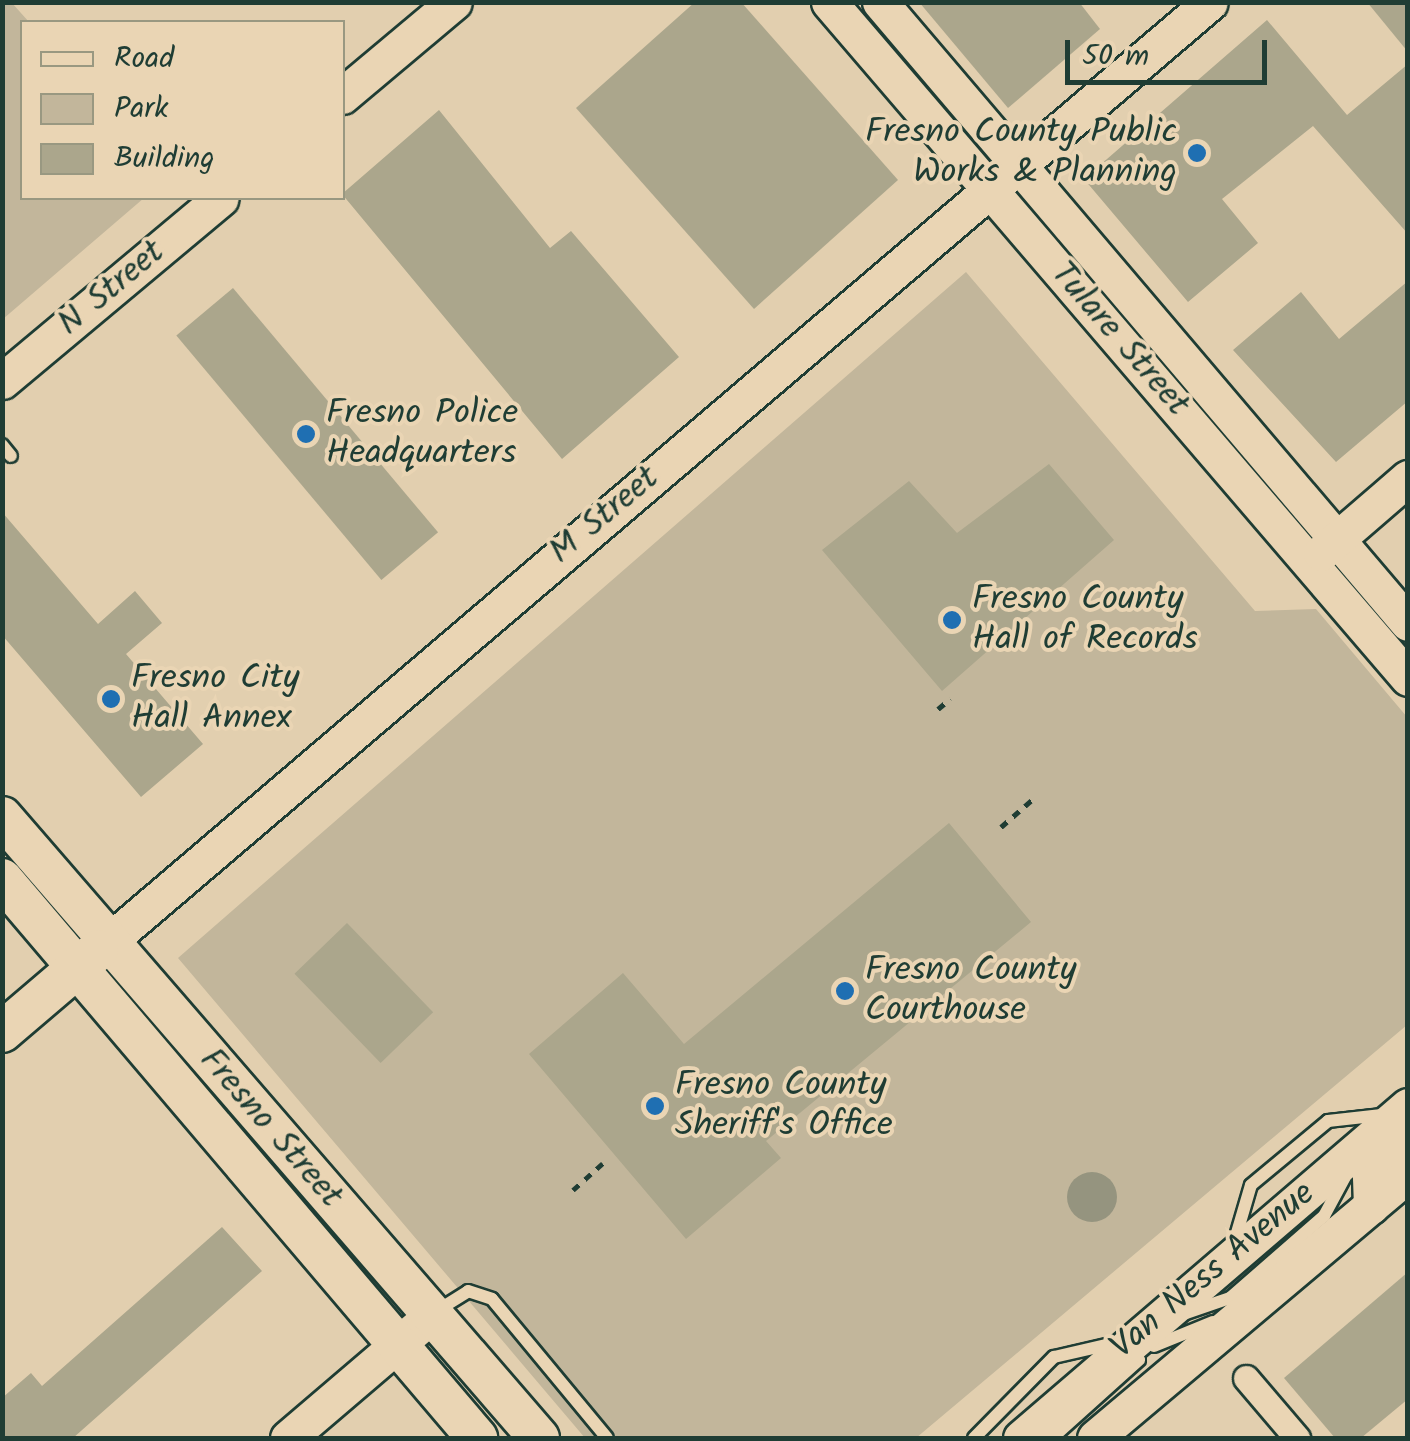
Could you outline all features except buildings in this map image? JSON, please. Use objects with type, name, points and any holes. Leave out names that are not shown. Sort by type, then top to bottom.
[{"type":"main road","points":[[345,93],[454,2]]},
{"type":"main road","name":"Tulare Street","points":[[829,2],[991,192],[1324,551],[1408,622]]},
{"type":"main road","name":"Tulare Street","points":[[880,2],[1020,166],[1324,551],[1408,678]]},
{"type":"main road","name":"M Street","points":[[2,1032],[1210,2]]},
{"type":"main road","name":"N Street","points":[[2,381],[219,200]]},
{"type":"main road","points":[[1324,551],[1408,478]]},
{"type":"main road","name":"Fresno Street","points":[[2,817],[210,1128],[477,1438]]},
{"type":"main road","name":"Fresno Street","points":[[2,880],[93,955],[392,1267],[540,1438]]},
{"type":"main road","points":[[1379,1215],[1370,1176],[1405,1120]]},
{"type":"main road","name":"Van Ness Avenue","points":[[1021,1438],[1363,1144],[1405,1120]]},
{"type":"main road","points":[[210,1128],[256,1156],[358,1270],[392,1267]]},
{"type":"main road","name":"Van Ness Avenue","points":[[1095,1438],[1243,1312],[1379,1215],[1408,1174]]},
{"type":"main road","points":[[288,1438],[432,1315]]},
{"type":"street","points":[[1246,1378],[1297,1438]]},
{"type":"lane","points":[[1232,1254],[1250,1185],[1328,1121],[1405,1120]]},
{"type":"lane","points":[[974,1438],[1054,1357],[1140,1332],[1230,1298],[1324,1216],[1363,1144]]},
{"type":"lane","points":[[432,1315],[468,1291],[492,1299],[607,1438]]},
{"type":"lane","points":[[1052,1438],[1161,1340],[1243,1312]]},
{"type":"path","points":[[938,709],[950,699]]},
{"type":"path","points":[[1001,827],[1033,799]]},
{"type":"path","points":[[573,1190],[603,1163]]},
{"type":"green space","points":[[2,3],[12,3],[27,20],[20,20],[20,200],[142,200],[3,319]]},
{"type":"green space","points":[[966,272],[1255,611],[1316,609],[1407,717],[1407,1025],[916,1438],[585,1438],[178,958]]},
{"type":"shaded area","points":[[1092,1172],[1110,1179],[1117,1197],[1110,1215],[1092,1222],[1074,1215],[1067,1197],[1074,1179]]},
{"type":"place","name":"Fresno County Public Works & Planning","points":[[1197,153]]},
{"type":"place","name":"Fresno Police Headquarters","points":[[306,434]]},
{"type":"place","name":"Fresno County Hall of Records","points":[[952,620]]},
{"type":"place","name":"Fresno City Hall Annex","points":[[111,699]]},
{"type":"place","name":"Fresno County Courthouse","points":[[845,991]]},
{"type":"place","name":"Fresno County Sheriff's Office","points":[[655,1106]]}]
